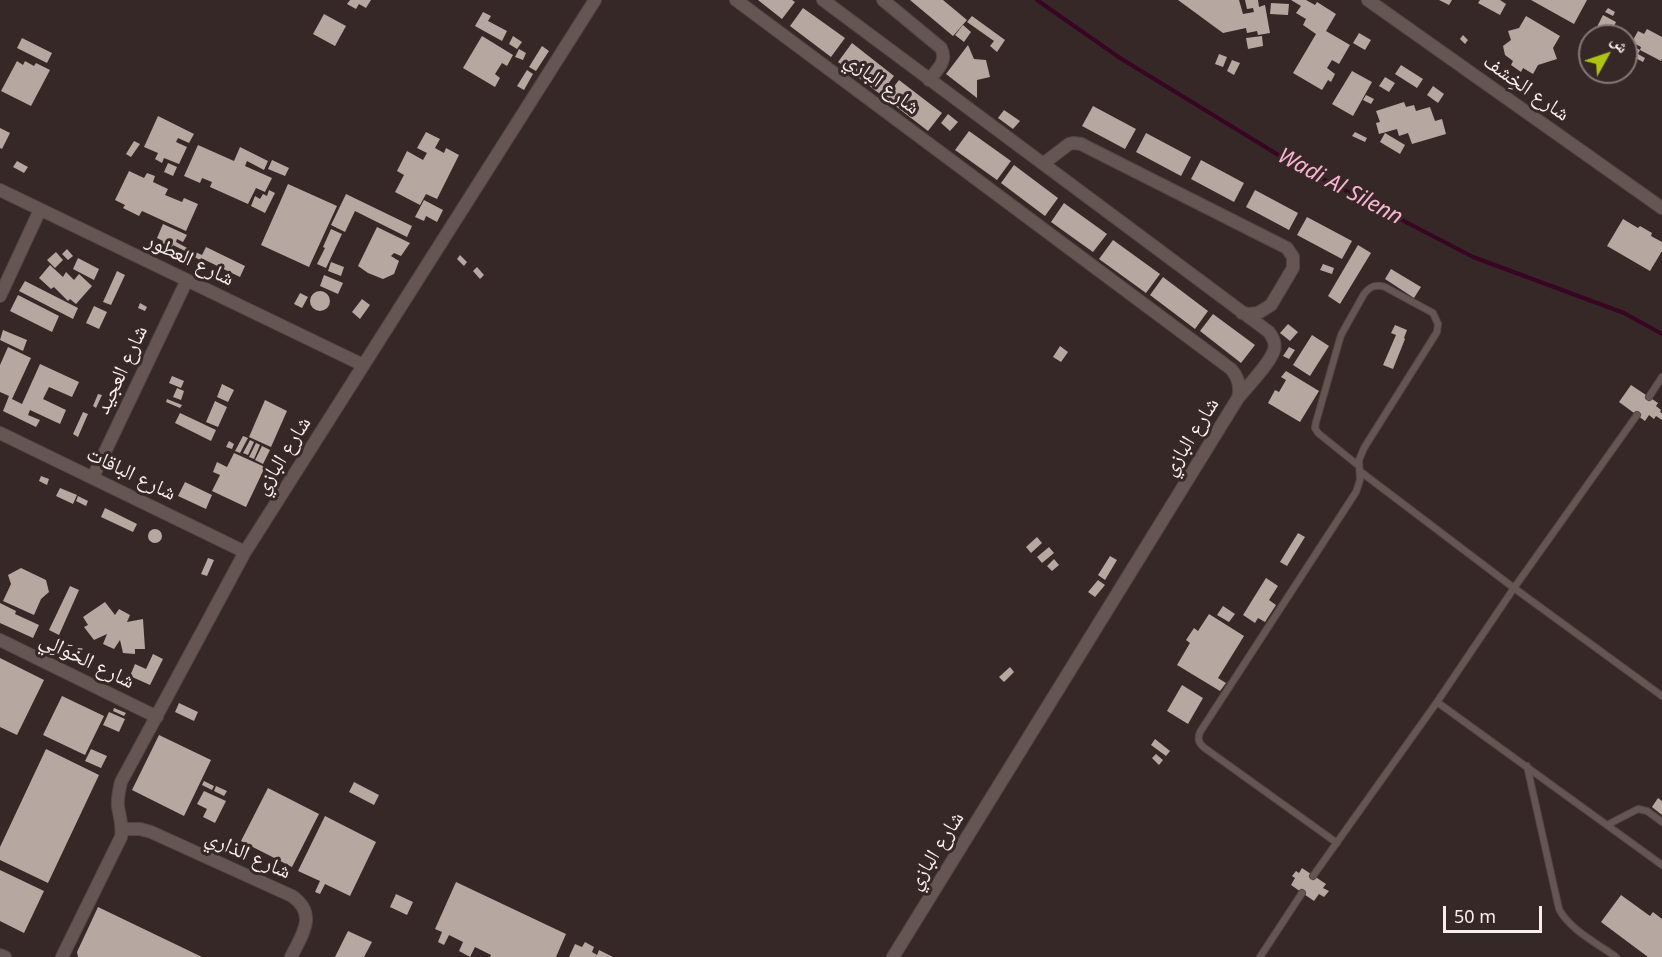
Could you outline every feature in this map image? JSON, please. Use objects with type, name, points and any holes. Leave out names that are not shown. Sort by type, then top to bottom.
[{"type":"street","name":"شارع البازي","points":[[123,829],[118,808],[121,783],[245,552],[595,0]]},
{"type":"street","name":"شارع البازي","points":[[736,0],[1231,369],[1240,386],[1238,398],[893,957]]},
{"type":"street","points":[[823,0],[1269,332],[1274,340],[1274,349],[1270,358],[1238,398]]},
{"type":"street","points":[[883,0],[941,48],[944,59],[929,80]]},
{"type":"street","name":"شارع الخِشف","points":[[1368,0],[1662,208]]},
{"type":"street","points":[[1044,163],[1069,144],[1081,144],[1287,248],[1293,257],[1293,268],[1271,305],[1258,313],[1241,312]]},
{"type":"street","name":"شارع العطور","points":[[0,190],[363,365]]},
{"type":"street","points":[[0,296],[40,210]]},
{"type":"street","name":"شارع العجيد","points":[[93,477],[187,280]]},
{"type":"street","name":"شارع الباقات","points":[[0,433],[245,552]]},
{"type":"street","name":"شارع الخَوَالِي","points":[[0,640],[157,717]]},
{"type":"street","points":[[62,957],[123,829]]},
{"type":"street","name":"شارع الذاري","points":[[123,829],[140,829],[151,832],[292,896],[305,912],[306,926],[291,957]]},
{"type":"street","points":[[0,955],[5,957]]},
{"type":"lane","points":[[1337,843],[1206,749],[1199,742],[1198,737],[1356,492],[1360,480],[1360,469],[1359,460],[1364,448],[1438,328],[1433,313],[1385,287],[1373,286],[1364,294],[1341,335],[1316,422],[1318,433],[1360,469],[1514,588],[1662,696]]},
{"type":"lane","points":[[1649,397],[1662,377]]},
{"type":"lane","points":[[1314,876],[1637,415]]},
{"type":"lane","points":[[1437,702],[1662,865]]},
{"type":"lane","points":[[1527,766],[1558,909],[1571,924],[1616,957]]},
{"type":"lane","points":[[1607,825],[1638,809],[1647,811],[1662,822]]},
{"type":"lane","points":[[1260,957],[1302,893]]},
{"type":"building","points":[[350,0],[371,0],[366,8],[359,4],[356,9],[347,4]]},
{"type":"building","points":[[758,0],[792,0],[795,2],[782,19]]},
{"type":"building","points":[[910,0],[943,0],[967,20],[953,36]]},
{"type":"building","points":[[1178,0],[1239,0],[1243,14],[1254,12],[1253,8],[1247,9],[1245,0],[1258,0],[1259,7],[1265,5],[1270,33],[1258,35],[1257,31],[1247,33],[1246,28],[1223,33]]},
{"type":"building","points":[[1291,0],[1306,0],[1315,5],[1317,2],[1336,14],[1326,31],[1350,45],[1339,64],[1332,60],[1327,68],[1335,74],[1331,82],[1328,80],[1322,90],[1293,73],[1316,34],[1303,25],[1306,19],[1296,13],[1301,6]]},
{"type":"building","points":[[1439,0],[1452,0],[1449,5]]},
{"type":"building","points":[[1480,0],[1500,0],[1506,4],[1500,15],[1478,3]]},
{"type":"building","points":[[1531,0],[1587,0],[1574,24]]},
{"type":"building","points":[[1271,3],[1289,4],[1288,15],[1270,14]]},
{"type":"building","points":[[803,8],[845,38],[831,57],[790,26]]},
{"type":"building","points":[[1608,8],[1615,12],[1613,16],[1605,12]]},
{"type":"building","points":[[483,12],[491,16],[488,21],[507,31],[502,41],[475,26]]},
{"type":"building","points":[[324,14],[346,26],[335,46],[313,34]]},
{"type":"building","points":[[1603,15],[1616,22],[1615,24],[1598,24]]},
{"type":"building","points":[[972,16],[1005,40],[997,52],[990,46],[994,41],[967,22]]},
{"type":"building","points":[[1526,16],[1560,36],[1553,48],[1557,59],[1538,65],[1533,74],[1523,68],[1521,72],[1511,65],[1513,61],[1505,55],[1503,46],[1511,40],[1508,31],[1519,28]]},
{"type":"building","points":[[963,25],[971,32],[964,42],[955,35]]},
{"type":"building","points":[[1647,29],[1662,37],[1661,61],[1640,50],[1638,31],[1644,34]]},
{"type":"building","points":[[1359,33],[1371,40],[1365,50],[1353,43]]},
{"type":"building","points":[[1463,35],[1468,40],[1465,44],[1460,39]]},
{"type":"building","points":[[482,36],[513,55],[507,66],[502,63],[495,74],[500,78],[495,87],[463,68]]},
{"type":"building","points":[[513,36],[522,42],[517,49],[509,44]]},
{"type":"building","points":[[1262,36],[1263,46],[1248,49],[1246,38]]},
{"type":"building","points":[[22,38],[52,53],[47,63],[17,48]]},
{"type":"building","points":[[852,43],[894,76],[880,94],[838,62]]},
{"type":"building","points":[[968,45],[974,59],[986,60],[990,77],[977,80],[977,98],[946,74]]},
{"type":"building","points":[[542,46],[549,51],[536,71],[529,67]]},
{"type":"building","points":[[519,49],[526,53],[523,60],[515,57]]},
{"type":"building","points":[[1219,54],[1227,57],[1223,67],[1215,64]]},
{"type":"building","points":[[1638,54],[1645,58],[1643,62],[1638,59]]},
{"type":"building","points":[[1232,60],[1240,63],[1234,75],[1227,71]]},
{"type":"building","points":[[17,61],[23,65],[25,61],[34,66],[36,63],[50,70],[31,106],[1,91]]},
{"type":"building","points":[[1401,65],[1423,79],[1417,88],[1395,74]]},
{"type":"building","points":[[527,70],[533,74],[524,90],[517,86]]},
{"type":"building","points":[[1352,71],[1372,82],[1353,116],[1332,104]]},
{"type":"building","points":[[1385,77],[1395,83],[1389,92],[1379,86]]},
{"type":"building","points":[[899,80],[942,113],[928,131],[885,98]]},
{"type":"building","points":[[1433,86],[1444,94],[1438,103],[1427,95]]},
{"type":"building","points":[[1366,95],[1374,99],[1371,104],[1363,100]]},
{"type":"building","points":[[1404,102],[1406,107],[1414,105],[1416,111],[1430,107],[1435,121],[1442,119],[1446,134],[1412,144],[1408,133],[1399,136],[1397,129],[1379,134],[1376,123],[1380,122],[1376,111]]},
{"type":"building","points":[[1093,106],[1136,129],[1125,149],[1082,126]]},
{"type":"building","points":[[1004,110],[1020,121],[1013,129],[998,118]]},
{"type":"building","points":[[948,114],[958,122],[950,131],[941,123]]},
{"type":"building","points":[[158,116],[194,134],[189,143],[178,138],[176,142],[187,147],[179,164],[164,158],[162,163],[155,159],[158,153],[144,147]]},
{"type":"building","points":[[0,128],[10,133],[2,149],[0,148]]},
{"type":"building","points":[[969,131],[1011,161],[997,180],[955,150]]},
{"type":"building","points":[[426,132],[440,139],[435,148],[444,153],[446,148],[459,155],[437,199],[426,194],[420,205],[395,192],[404,175],[397,171],[407,151],[423,160],[427,153],[417,148]]},
{"type":"building","points":[[1355,132],[1367,138],[1365,142],[1352,136]]},
{"type":"building","points":[[1146,133],[1191,157],[1181,176],[1136,152]]},
{"type":"building","points":[[1385,133],[1405,145],[1400,154],[1380,142]]},
{"type":"building","points":[[134,141],[140,144],[131,157],[126,154]]},
{"type":"building","points":[[198,145],[234,161],[240,147],[268,161],[264,170],[247,161],[245,166],[272,178],[265,192],[256,188],[248,204],[210,187],[212,182],[202,178],[200,183],[184,176]]},
{"type":"building","points":[[272,160],[289,168],[285,176],[268,169]]},
{"type":"building","points":[[1201,160],[1244,183],[1234,202],[1191,179]]},
{"type":"building","points":[[17,161],[28,167],[24,173],[13,167]]},
{"type":"building","points":[[168,163],[177,167],[173,176],[164,172]]},
{"type":"building","points":[[1014,165],[1058,198],[1045,216],[1001,183]]},
{"type":"building","points":[[129,171],[144,178],[147,173],[155,176],[153,182],[168,189],[165,195],[182,202],[184,198],[198,204],[186,231],[142,211],[139,216],[123,208],[125,205],[115,200]]},
{"type":"building","points":[[288,184],[337,206],[309,267],[261,245]]},
{"type":"building","points":[[269,190],[275,193],[265,213],[251,206],[255,196],[260,199],[263,194],[267,196]]},
{"type":"building","points":[[1255,190],[1298,213],[1289,230],[1246,207]]},
{"type":"building","points":[[346,194],[412,226],[407,237],[355,211],[345,232],[331,225]]},
{"type":"building","points":[[424,200],[443,210],[437,222],[426,216],[424,221],[415,217]]},
{"type":"building","points":[[1064,203],[1107,234],[1093,252],[1051,222]]},
{"type":"building","points":[[1307,217],[1352,241],[1342,259],[1297,235]]},
{"type":"building","points":[[1623,219],[1652,233],[1651,236],[1662,242],[1662,251],[1650,271],[1607,246]]},
{"type":"building","points":[[163,224],[187,235],[183,242],[177,239],[176,242],[189,249],[187,252],[173,245],[169,253],[160,249],[163,241],[157,238]]},
{"type":"building","points":[[377,227],[410,243],[401,256],[394,253],[391,256],[399,261],[394,274],[383,279],[358,266]]},
{"type":"building","points":[[331,229],[342,234],[326,268],[317,264]]},
{"type":"building","points":[[1113,240],[1160,274],[1146,293],[1099,259]]},
{"type":"building","points":[[1358,245],[1371,253],[1340,304],[1328,296]]},
{"type":"building","points":[[206,247],[245,266],[240,277],[191,255],[193,251],[202,255]]},
{"type":"building","points":[[67,249],[73,256],[68,260],[62,254]]},
{"type":"building","points":[[56,252],[63,260],[55,268],[47,260]]},
{"type":"building","points":[[460,255],[467,262],[464,266],[457,259]]},
{"type":"building","points":[[78,258],[99,269],[94,280],[73,269]]},
{"type":"building","points":[[331,262],[344,267],[341,276],[328,271]]},
{"type":"building","points":[[1323,264],[1334,268],[1332,274],[1320,270]]},
{"type":"building","points":[[50,265],[63,277],[66,272],[74,280],[79,274],[92,286],[76,304],[70,299],[68,301],[54,287],[51,289],[39,278]]},
{"type":"building","points":[[477,267],[484,275],[480,279],[473,271]]},
{"type":"building","points":[[1391,269],[1421,287],[1414,298],[1385,279]]},
{"type":"building","points":[[117,271],[125,275],[111,305],[103,302]]},
{"type":"building","points":[[324,275],[343,283],[338,294],[320,286]]},
{"type":"building","points":[[1163,277],[1208,311],[1195,329],[1150,295]]},
{"type":"building","points":[[25,281],[78,308],[73,319],[19,291]]},
{"type":"building","points":[[316,291],[324,291],[330,297],[330,305],[324,311],[316,311],[310,305],[310,297]]},
{"type":"building","points":[[300,293],[308,297],[302,308],[294,304]]},
{"type":"building","points":[[18,295],[59,316],[52,332],[10,311]]},
{"type":"building","points":[[362,299],[370,305],[360,319],[352,312]]},
{"type":"building","points":[[140,303],[147,307],[145,311],[138,308]]},
{"type":"building","points":[[94,306],[107,312],[99,329],[86,323]]},
{"type":"building","points":[[1213,314],[1255,345],[1241,363],[1200,331]]},
{"type":"building","points":[[1288,324],[1298,332],[1290,341],[1280,333]]},
{"type":"building","points":[[1395,325],[1407,330],[1393,369],[1383,365],[1396,335],[1391,333]]},
{"type":"building","points":[[3,330],[27,340],[23,351],[0,340]]},
{"type":"building","points":[[1312,335],[1329,346],[1310,376],[1293,365]]},
{"type":"building","points":[[1060,346],[1068,352],[1061,362],[1053,357]]},
{"type":"building","points":[[8,347],[31,358],[12,399],[22,404],[40,364],[79,382],[72,397],[49,387],[43,399],[66,410],[60,424],[30,410],[28,415],[40,420],[36,427],[3,411],[9,396],[0,392],[0,365]]},
{"type":"building","points":[[1289,347],[1295,350],[1289,359],[1283,356]]},
{"type":"building","points":[[1286,371],[1319,391],[1300,422],[1268,403],[1275,390],[1279,392],[1286,380],[1281,377]]},
{"type":"building","points":[[172,376],[184,381],[181,388],[169,383]]},
{"type":"building","points":[[222,384],[234,390],[228,402],[217,397]]},
{"type":"building","points":[[1631,385],[1658,403],[1656,406],[1661,410],[1662,420],[1656,416],[1654,419],[1649,415],[1645,421],[1619,402]]},
{"type":"building","points":[[177,388],[184,391],[181,400],[173,397]]},
{"type":"building","points":[[98,394],[102,395],[96,408],[93,406]]},
{"type":"building","points":[[167,399],[182,405],[180,408],[166,402]]},
{"type":"building","points":[[265,400],[287,411],[271,447],[249,437]]},
{"type":"building","points":[[215,401],[227,407],[218,427],[206,422]]},
{"type":"building","points":[[83,412],[88,414],[78,437],[73,434]]},
{"type":"building","points":[[180,413],[216,430],[211,441],[175,423]]},
{"type":"building","points":[[243,436],[248,438],[240,453],[235,451]]},
{"type":"building","points":[[250,440],[254,442],[248,455],[243,453]]},
{"type":"building","points":[[229,441],[234,444],[232,449],[226,447]]},
{"type":"building","points":[[256,443],[260,445],[254,459],[249,457]]},
{"type":"building","points":[[262,446],[270,450],[263,464],[255,460]]},
{"type":"building","points":[[234,453],[265,467],[246,507],[212,491],[220,475],[213,472],[217,462],[227,467]]},
{"type":"building","points":[[41,476],[49,479],[47,485],[39,481]]},
{"type":"building","points":[[185,482],[212,495],[206,509],[178,496]]},
{"type":"building","points":[[60,488],[77,495],[73,504],[56,496]]},
{"type":"building","points":[[78,496],[88,501],[86,506],[76,501]]},
{"type":"building","points":[[105,508],[137,524],[133,532],[101,517]]},
{"type":"building","points":[[152,529],[158,529],[162,536],[158,543],[152,543],[148,539],[148,533]]},
{"type":"building","points":[[1298,533],[1305,537],[1287,566],[1280,562]]},
{"type":"building","points":[[1037,537],[1042,543],[1031,553],[1026,547]]},
{"type":"building","points":[[1049,547],[1054,553],[1042,563],[1037,557]]},
{"type":"building","points":[[1110,556],[1117,560],[1105,580],[1098,575]]},
{"type":"building","points":[[208,558],[214,560],[207,576],[201,574]]},
{"type":"building","points":[[1054,559],[1059,565],[1052,571],[1047,566]]},
{"type":"building","points":[[21,568],[46,580],[49,592],[41,599],[34,615],[3,601],[11,584],[8,575]]},
{"type":"building","points":[[1266,578],[1278,586],[1269,600],[1276,605],[1265,622],[1258,618],[1255,623],[1243,615]]},
{"type":"building","points":[[1098,580],[1105,585],[1095,597],[1088,592]]},
{"type":"building","points":[[70,586],[79,590],[59,635],[49,630]]},
{"type":"building","points":[[105,602],[115,615],[119,609],[130,615],[127,622],[143,619],[145,649],[135,649],[135,654],[123,653],[120,640],[114,649],[103,644],[107,634],[94,640],[84,627],[88,625],[83,617]]},
{"type":"building","points":[[0,603],[16,611],[15,614],[39,625],[33,638],[0,623]]},
{"type":"building","points":[[1223,606],[1235,614],[1229,622],[1217,615]]},
{"type":"building","points":[[1209,614],[1244,636],[1218,678],[1226,683],[1220,691],[1177,665],[1190,643],[1186,640],[1194,628],[1198,631]]},
{"type":"building","points":[[153,654],[163,659],[150,685],[130,676],[135,664],[146,669]]},
{"type":"building","points":[[0,658],[44,680],[17,735],[0,727]]},
{"type":"building","points":[[1010,667],[1014,672],[1004,682],[999,677]]},
{"type":"building","points":[[1182,685],[1203,698],[1188,724],[1167,711]]},
{"type":"building","points":[[62,696],[104,716],[85,755],[43,735]]},
{"type":"building","points":[[179,703],[198,712],[194,721],[175,712]]},
{"type":"building","points":[[114,708],[126,713],[124,716],[113,711]]},
{"type":"building","points":[[109,712],[125,719],[119,732],[103,725]]},
{"type":"building","points":[[159,735],[211,760],[184,816],[132,790]]},
{"type":"building","points":[[1155,739],[1170,751],[1166,756],[1151,745]]},
{"type":"building","points":[[46,749],[99,775],[48,883],[0,860],[0,847]]},
{"type":"building","points":[[91,749],[107,756],[101,768],[85,761]]},
{"type":"building","points":[[1156,754],[1163,760],[1159,765],[1152,758]]},
{"type":"building","points":[[204,781],[214,786],[212,790],[202,785]]},
{"type":"building","points":[[354,782],[379,795],[374,805],[349,792]]},
{"type":"building","points":[[216,786],[227,791],[224,796],[214,791]]},
{"type":"building","points":[[268,788],[319,814],[292,867],[241,841]]},
{"type":"building","points":[[204,791],[226,801],[215,823],[203,817],[207,809],[197,804]]},
{"type":"building","points":[[1658,798],[1662,801],[1662,815],[1652,807]]},
{"type":"building","points":[[325,816],[376,842],[350,896],[325,884],[320,894],[315,892],[320,881],[298,871]]},
{"type":"building","points":[[1302,868],[1326,884],[1323,888],[1329,891],[1324,897],[1319,894],[1314,901],[1291,885],[1295,878],[1292,876],[1296,871],[1299,873]]},
{"type":"building","points":[[0,870],[44,891],[24,933],[0,921]]},
{"type":"building","points":[[456,882],[566,934],[556,957],[490,957],[491,955],[475,947],[470,957],[459,951],[463,942],[449,935],[444,945],[438,942],[442,932],[435,929]]},
{"type":"building","points":[[396,894],[413,902],[407,915],[390,907]]},
{"type":"building","points":[[1621,895],[1650,916],[1653,912],[1662,919],[1662,957],[1648,957],[1601,922]]},
{"type":"building","points":[[98,907],[202,957],[78,957],[77,952]]},
{"type":"building","points":[[348,931],[372,942],[364,957],[335,957]]},
{"type":"building","points":[[585,942],[594,947],[592,952],[597,955],[599,950],[613,957],[569,957],[575,944],[582,947]]},
{"type":"waterway","name":"Wadi Al Silenn","points":[[1037,0],[1120,58],[1285,159],[1473,257],[1624,313],[1662,334]]}]
